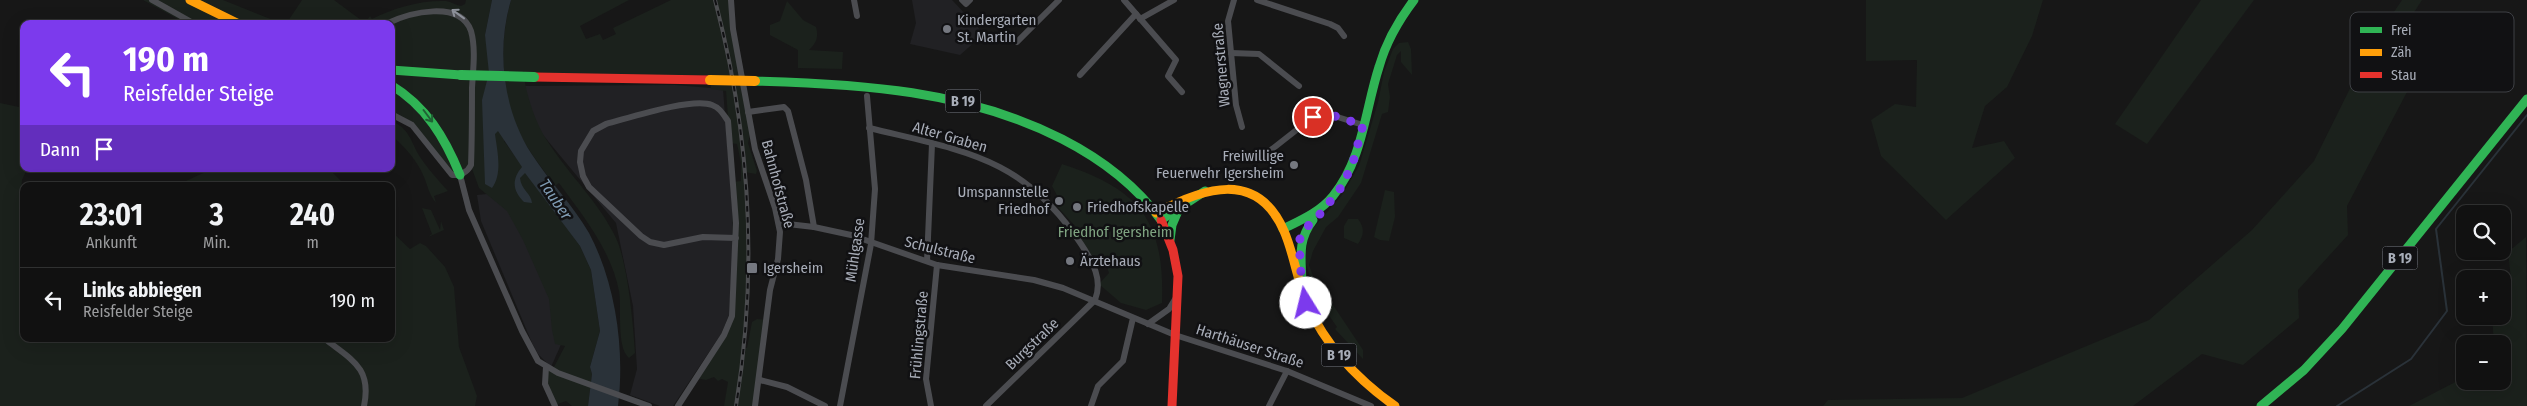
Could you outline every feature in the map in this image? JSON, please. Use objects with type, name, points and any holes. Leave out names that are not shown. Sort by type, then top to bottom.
[{"type":"main road","points":[[190,0],[231,20]]},
{"type":"main road","points":[[1302,290],[1299,241],[1305,229],[1322,212],[1343,185],[1354,159],[1389,39],[1414,0]]},
{"type":"main road","name":"B 19","points":[[395,70],[462,75],[755,81],[876,86],[956,99],[1007,115],[1046,131],[1068,142],[1121,176],[1148,202],[1158,217],[1188,196],[1204,191],[1218,187],[1244,191],[1269,208],[1284,233],[1302,290],[1320,328],[1335,350],[1357,375],[1395,406]]},
{"type":"main road","points":[[395,88],[420,105],[432,119],[451,152],[460,175]]},
{"type":"main road","name":"B 19","points":[[2261,406],[2313,363],[2359,310],[2416,235],[2527,99]]},
{"type":"main road","points":[[1172,406],[1178,292],[1177,265],[1170,240],[1158,217],[1178,210],[1204,191]]},
{"type":"main road","points":[[1284,233],[1325,207]]},
{"type":"main road","points":[[1170,240],[1172,225],[1178,210]]},
{"type":"main road","points":[[1284,233],[1305,229]]},
{"type":"street","points":[[152,0],[189,20]]},
{"type":"street","name":"Bahnhofstraße","points":[[731,0],[733,29],[755,150],[779,223],[778,259],[770,290],[760,380],[754,406]]},
{"type":"street","points":[[854,0],[857,16]]},
{"type":"street","points":[[962,0],[966,4],[970,0]]},
{"type":"street","points":[[1017,42],[1059,0]]},
{"type":"street","points":[[1124,0],[1176,60],[1168,76],[1182,92]]},
{"type":"street","points":[[1080,75],[1138,16],[1174,0]]},
{"type":"street","name":"Wagnerstraße","points":[[1234,0],[1228,21],[1236,104],[1242,127]]},
{"type":"street","points":[[1257,0],[1330,24],[1338,28],[1344,36]]},
{"type":"street","points":[[395,20],[430,6],[455,11],[466,21],[471,29],[473,58],[471,165],[468,170],[460,175],[448,172],[412,124],[395,116]]},
{"type":"street","points":[[1231,53],[1259,54],[1299,86]]},
{"type":"street","name":"Mühlgasse","points":[[840,406],[870,244],[875,189],[867,96]]},
{"type":"street","points":[[678,406],[729,326],[734,305],[736,238],[728,121],[721,110],[712,105],[696,102],[606,124],[593,131],[585,141],[580,162],[589,187],[650,242],[670,245],[703,237],[736,238]]},
{"type":"street","points":[[748,112],[778,107],[784,107],[788,111],[806,180],[814,227]]},
{"type":"street","points":[[1262,157],[1313,117],[1328,114],[1363,125]]},
{"type":"street","name":"Alter Graben","points":[[869,128],[970,152],[1018,176],[1065,221],[1086,252],[1098,277],[1099,290],[1095,300]]},
{"type":"street","points":[[927,261],[932,144]]},
{"type":"street","points":[[460,175],[469,210],[503,290],[533,353],[546,367],[650,406]]},
{"type":"street","name":"Schulstraße","points":[[779,223],[814,227],[851,235],[870,244],[937,265],[1034,280],[1095,300]]},
{"type":"street","name":"Frühlingstraße","points":[[931,406],[926,379],[937,265]]},
{"type":"street","points":[[1148,324],[1169,309],[1178,292]]},
{"type":"street","name":"Harthäuser Straße","points":[[1095,300],[1175,335],[1287,370],[1371,406]]},
{"type":"street","name":"Burgstraße","points":[[986,406],[1095,300]]},
{"type":"street","points":[[1091,406],[1098,386],[1123,361],[1133,318]]},
{"type":"street","points":[[330,342],[360,367],[366,382],[364,406]]},
{"type":"street","points":[[546,367],[546,384],[555,406]]},
{"type":"street","points":[[1269,406],[1287,370]]},
{"type":"street","points":[[760,380],[800,392],[825,406]]},
{"type":"shaded area","name":"Kindergarten St. Martin","points":[[912,0],[952,0],[984,34],[960,55],[910,44],[916,23]]},
{"type":"shaded area","points":[[675,85],[723,89],[733,221],[732,266],[729,315],[721,334],[673,406],[660,406],[630,395],[637,369],[633,306],[616,223],[538,129],[522,86]]},
{"type":"shaded area","points":[[487,194],[506,206],[543,276],[563,340],[551,367],[538,354],[532,343],[481,221],[477,195]]},
{"type":"green space","points":[[143,0],[223,0],[273,20],[180,20]]},
{"type":"green space","points":[[302,0],[334,0],[361,20],[289,20]]},
{"type":"green space","points":[[466,0],[492,0],[485,35],[506,137],[504,141],[580,246],[591,270],[600,331],[590,367],[592,374],[588,406],[572,406],[566,401],[555,405],[545,384],[546,367],[554,367],[565,346],[555,344],[549,299],[523,240],[507,211],[479,188],[471,166],[468,170],[452,175],[419,133],[395,115],[395,20],[367,20],[370,16],[372,19],[389,11],[417,3],[446,1],[461,6],[465,4]]},
{"type":"green space","points":[[511,0],[629,0],[580,26],[586,39],[600,34],[603,40],[616,34],[613,28],[671,0],[731,0],[751,131],[748,143],[757,171],[756,174],[745,172],[749,257],[744,348],[747,348],[752,322],[757,319],[767,320],[755,406],[724,406],[728,382],[722,379],[718,381],[714,377],[706,380],[696,378],[732,316],[733,182],[741,181],[741,163],[737,144],[730,143],[726,91],[711,89],[710,81],[534,77],[523,71],[532,108],[543,134],[556,154],[601,212],[616,238],[624,263],[631,310],[635,353],[629,358],[622,345],[619,291],[610,261],[595,234],[559,183],[555,186],[532,155],[513,120],[505,86],[503,50]]},
{"type":"green space","points":[[1866,0],[2043,0],[2032,36],[2007,87],[1985,106],[1972,148],[2004,141],[2015,158],[1946,220],[1881,156],[1871,120],[1895,104],[1916,107],[1917,60],[1866,61]]},
{"type":"green space","points":[[2201,0],[2254,0],[2147,144],[2115,124]]},
{"type":"green space","points":[[2402,0],[2422,0],[2414,12],[2394,12]]},
{"type":"green space","points":[[787,1],[803,20],[816,27],[816,40],[809,50],[843,52],[842,69],[798,68],[798,50],[770,35],[770,25],[780,21]]},
{"type":"green space","points":[[1408,42],[1411,49],[1412,75],[1401,62],[1401,51],[1397,55],[1388,84],[1390,97],[1388,112],[1382,114],[1361,183],[1338,217],[1326,227],[1313,251],[1309,265],[1321,298],[1317,305],[1305,259],[1309,233],[1342,195],[1359,166],[1378,102],[1384,72],[1393,49],[1399,43]]},
{"type":"green space","points":[[2350,88],[2350,92],[2407,92],[2347,206],[2348,235],[2298,290],[2299,318],[2243,365],[2202,354],[2133,406],[1823,406],[1828,400],[1962,398],[2149,320],[2252,230],[2314,161]]},
{"type":"green space","points":[[0,103],[20,107],[20,172],[26,172],[22,182],[20,182],[20,342],[395,342],[395,235],[410,249],[420,243],[426,246],[445,267],[454,287],[459,347],[477,396],[475,406],[0,406]]},
{"type":"green space","points":[[395,123],[406,132],[423,161],[448,191],[434,196],[436,203],[418,165],[406,149],[395,139]]},
{"type":"green space","name":"Friedhof Igersheim","points":[[1062,164],[1111,185],[1128,197],[1142,212],[1152,229],[1158,250],[1162,274],[1162,303],[1146,310],[1121,303],[1099,284],[1109,273],[1107,267],[1103,264],[1095,269],[1075,226],[1056,205],[1060,201],[1052,186]]},
{"type":"green space","points":[[205,172],[332,172],[342,182],[184,182]]},
{"type":"green space","points":[[1385,190],[1394,192],[1395,217],[1389,241],[1374,237]]},
{"type":"green space","points":[[422,208],[431,210],[440,230],[441,221],[444,230],[428,237],[432,234]]},
{"type":"green space","points":[[1348,219],[1358,219],[1362,225],[1362,238],[1358,244],[1344,238],[1344,226]]},
{"type":"green space","points":[[2526,237],[2527,406],[2409,406],[2456,382],[2456,390],[2511,390],[2511,335],[2493,335],[2493,325],[2511,325],[2511,270],[2509,260],[2511,260],[2511,250]]},
{"type":"green space","points":[[1329,299],[1363,350],[1363,359],[1335,329],[1337,327],[1328,314],[1323,321],[1317,323]]},
{"type":"water","name":"Tauber","points":[[492,0],[511,0],[506,19],[503,59],[508,98],[521,136],[538,163],[589,233],[606,274],[612,295],[619,340],[620,385],[618,406],[588,406],[592,374],[590,367],[600,331],[591,270],[580,246],[525,173],[520,178],[532,203],[524,202],[517,194],[515,181],[522,167],[498,131],[495,134],[498,161],[497,175],[492,188],[485,184],[482,100],[489,73],[485,35]]},
{"type":"waterway","points":[[2337,406],[2411,359],[2447,311],[2436,229],[2527,115]]},
{"type":"railway","points":[[715,0],[727,50],[736,101],[743,151],[747,202],[747,304],[736,406]]},
{"type":"traffic: fast","points":[[1283,229],[1322,207],[1343,182],[1357,150],[1374,83],[1385,49],[1398,24],[1414,0]]},
{"type":"traffic: fast","points":[[395,70],[461,75]]},
{"type":"traffic: fast","points":[[461,75],[534,77]]},
{"type":"traffic: fast","points":[[755,81],[834,84],[912,93],[951,100],[1026,123],[1062,139],[1104,164],[1129,184],[1161,220],[1205,191]]},
{"type":"traffic: fast","points":[[395,88],[414,103],[433,124],[448,148],[460,175]]},
{"type":"traffic: fast","points":[[2261,406],[2304,370],[2342,329],[2527,99]]},
{"type":"traffic: fast","points":[[1170,240],[1172,225],[1178,211]]},
{"type":"traffic: fast","points":[[1302,287],[1302,244],[1304,236],[1313,220]]},
{"type":"traffic: slow","points":[[190,0],[231,20]]},
{"type":"traffic: slow","points":[[710,80],[755,81]]},
{"type":"traffic: slow","points":[[1156,213],[1174,204],[1210,191],[1228,189],[1244,191],[1259,199],[1273,211],[1284,231],[1307,304],[1333,348],[1368,385],[1395,406]]},
{"type":"traffic: jam","points":[[534,77],[710,80]]},
{"type":"traffic: jam","points":[[1161,220],[1173,250],[1178,276],[1172,406]]},
{"type":"place","name":"Kindergarten St. Martin","points":[[947,29]]},
{"type":"place","name":"Freiwillige Feuerwehr Igersheim","points":[[1294,165]]},
{"type":"place","name":"Umspannstelle Friedhof","points":[[1059,201]]},
{"type":"place","name":"Friedhofskapelle","points":[[1077,207]]},
{"type":"place","name":"Ärztehaus","points":[[1070,261]]},
{"type":"place","name":"Igersheim","points":[[752,268]]},
{"type":"route","points":[[1306,303],[1302,290],[1303,275],[1299,241],[1305,229],[1322,212],[1343,185],[1354,159],[1363,125],[1328,114],[1313,117]]}]
